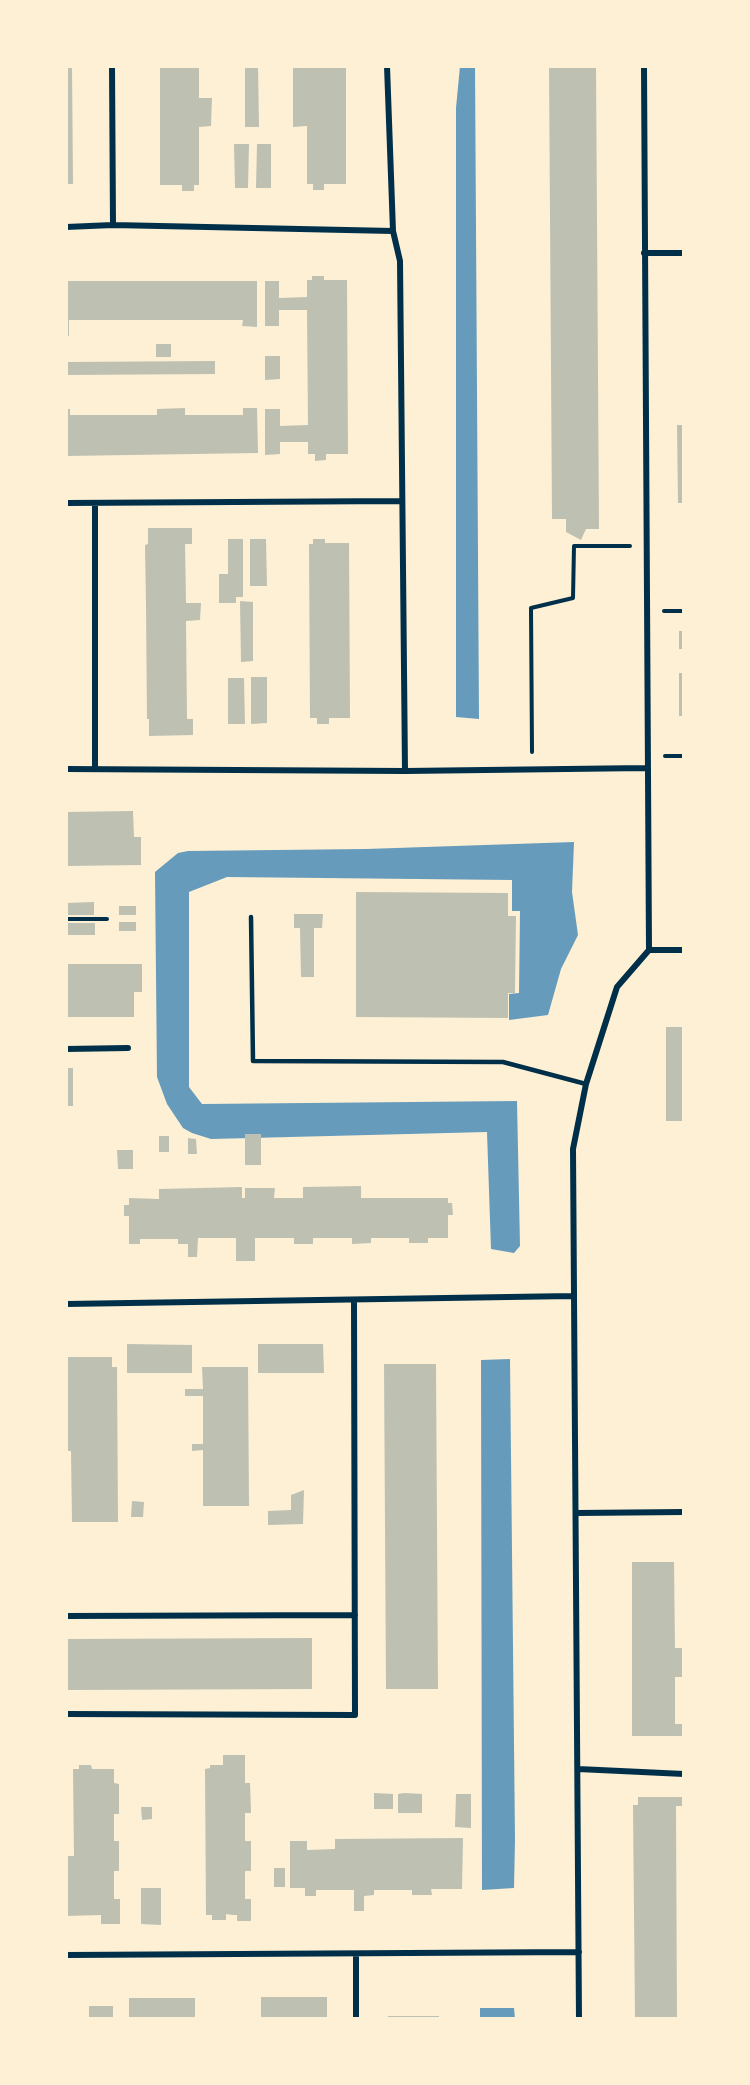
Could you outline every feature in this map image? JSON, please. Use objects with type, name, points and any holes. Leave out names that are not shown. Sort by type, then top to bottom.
[{"type":"street","points":[[112,66],[113,225]]},
{"type":"street","points":[[387,66],[393,231],[400,261],[405,771]]},
{"type":"street","points":[[579,2019],[577,1513],[572,1296],[573,1149],[586,1084],[617,987],[649,950],[646,768],[644,66]]},
{"type":"street","points":[[66,227],[113,225],[393,231]]},
{"type":"street","points":[[644,252],[684,253]]},
{"type":"street","points":[[66,503],[401,501]]},
{"type":"street","points":[[95,504],[95,769]]},
{"type":"street","points":[[66,769],[405,771],[646,768]]},
{"type":"street","points":[[649,950],[684,950]]},
{"type":"street","points":[[66,1049],[128,1048]]},
{"type":"street","points":[[66,1304],[572,1296]]},
{"type":"street","points":[[66,1714],[356,1715],[354,1301]]},
{"type":"street","points":[[577,1513],[684,1512]]},
{"type":"street","points":[[66,1616],[355,1615]]},
{"type":"street","points":[[578,1768],[684,1774]]},
{"type":"street","points":[[66,1955],[579,1952]]},
{"type":"street","points":[[356,1955],[356,2019]]},
{"type":"lane","points":[[251,917],[253,1060],[503,1062],[586,1084]]},
{"type":"path","points":[[532,770],[531,608],[573,598],[574,546],[645,546]]},
{"type":"path","points":[[66,919],[106,919]]},
{"type":"water","points":[[460,66],[475,66],[479,719],[456,717],[456,108]]},
{"type":"water","points":[[574,842],[572,892],[578,935],[561,969],[548,1015],[509,1020],[509,994],[519,993],[520,911],[512,911],[512,880],[227,877],[189,892],[189,1087],[202,1104],[517,1101],[520,1246],[514,1253],[491,1249],[487,1132],[211,1139],[183,1128],[167,1104],[157,1077],[155,872],[178,853]]},
{"type":"water","points":[[510,1359],[514,1888],[482,1890],[481,1360]]},
{"type":"water","points":[[480,2008],[514,2008],[515,2019],[480,2019]]},
{"type":"building","points":[[66,66],[72,66],[73,184],[66,184]]},
{"type":"building","points":[[160,66],[199,66],[199,98],[212,98],[211,126],[199,127],[199,185],[194,185],[194,191],[182,191],[182,185],[160,185]]},
{"type":"building","points":[[245,66],[258,66],[259,127],[245,127]]},
{"type":"building","points":[[293,66],[346,66],[346,184],[324,184],[324,190],[313,190],[313,184],[307,184],[307,126],[293,127]]},
{"type":"building","points":[[549,66],[596,66],[599,529],[586,529],[581,540],[566,532],[566,519],[552,519]]},
{"type":"building","points":[[234,144],[249,144],[248,188],[235,188]]},
{"type":"building","points":[[257,144],[271,144],[271,188],[256,188]]},
{"type":"building","points":[[312,276],[324,276],[324,280],[347,280],[348,454],[326,454],[326,460],[315,461],[315,454],[308,454],[308,442],[280,442],[280,454],[265,455],[265,409],[280,409],[280,426],[308,425],[307,310],[279,310],[279,326],[265,326],[265,281],[279,281],[279,298],[307,297],[307,280],[312,280]]},
{"type":"building","points":[[66,281],[257,281],[257,327],[242,326],[243,320],[69,320],[69,336],[66,336]]},
{"type":"building","points":[[156,344],[171,344],[171,357],[156,357]]},
{"type":"building","points":[[265,356],[280,356],[280,379],[265,380]]},
{"type":"building","points":[[215,361],[215,374],[66,375],[66,362]]},
{"type":"building","points":[[185,408],[185,415],[243,415],[243,408],[257,408],[258,453],[66,456],[66,409],[70,409],[70,415],[157,415],[157,409]]},
{"type":"building","points":[[677,425],[684,425],[684,503],[678,503]]},
{"type":"building","points":[[148,528],[192,528],[192,544],[185,544],[186,603],[201,603],[200,620],[186,621],[187,719],[193,719],[193,735],[149,736],[145,545],[148,544]]},
{"type":"building","points":[[228,539],[243,539],[243,597],[236,597],[236,603],[219,603],[219,574],[228,574]]},
{"type":"building","points":[[250,539],[266,539],[267,586],[250,586]]},
{"type":"building","points":[[313,539],[325,539],[325,543],[349,543],[350,718],[329,718],[329,724],[317,724],[317,718],[310,718],[309,544],[313,544]]},
{"type":"building","points":[[240,601],[253,602],[253,661],[241,662]]},
{"type":"building","points":[[679,631],[684,631],[684,649],[679,649]]},
{"type":"building","points":[[679,673],[684,673],[684,716],[679,716]]},
{"type":"building","points":[[251,677],[267,677],[267,723],[251,724]]},
{"type":"building","points":[[228,678],[244,678],[245,724],[228,724]]},
{"type":"building","points":[[133,811],[134,837],[141,837],[141,865],[66,866],[66,812]]},
{"type":"building","points":[[356,892],[508,893],[508,916],[516,916],[515,993],[508,993],[508,1018],[356,1017]]},
{"type":"building","points":[[94,902],[94,915],[66,915],[66,903]]},
{"type":"building","points":[[119,906],[136,906],[136,915],[119,915]]},
{"type":"building","points":[[294,914],[323,914],[322,928],[314,928],[314,977],[301,977],[300,928],[294,928]]},
{"type":"building","points":[[119,922],[136,922],[136,931],[119,931]]},
{"type":"building","points":[[66,923],[95,923],[95,935],[66,935]]},
{"type":"building","points":[[66,964],[142,964],[142,992],[134,992],[134,1017],[66,1017]]},
{"type":"building","points":[[666,1027],[684,1027],[684,1121],[666,1121]]},
{"type":"building","points":[[66,1068],[73,1068],[73,1106],[66,1106]]},
{"type":"building","points":[[245,1134],[261,1134],[261,1165],[245,1165]]},
{"type":"building","points":[[159,1136],[169,1136],[169,1152],[159,1152]]},
{"type":"building","points":[[188,1138],[196,1139],[197,1154],[188,1154]]},
{"type":"building","points":[[117,1150],[133,1150],[133,1169],[118,1169]]},
{"type":"building","points":[[361,1186],[361,1198],[448,1198],[448,1203],[452,1203],[453,1215],[448,1215],[448,1238],[428,1238],[428,1243],[409,1243],[409,1238],[371,1238],[371,1243],[352,1244],[352,1238],[313,1238],[313,1244],[294,1244],[294,1238],[255,1238],[255,1261],[236,1261],[236,1238],[198,1238],[197,1257],[188,1257],[188,1244],[178,1244],[178,1239],[140,1239],[140,1244],[129,1244],[129,1216],[124,1216],[124,1205],[129,1205],[129,1198],[159,1199],[159,1189],[242,1187],[242,1198],[245,1198],[245,1188],[275,1188],[274,1198],[303,1198],[303,1187]]},
{"type":"building","points":[[127,1344],[192,1345],[192,1373],[127,1373]]},
{"type":"building","points":[[258,1344],[323,1344],[324,1373],[258,1373]]},
{"type":"building","points":[[66,1357],[112,1357],[112,1367],[117,1367],[118,1522],[72,1522],[71,1451],[66,1451]]},
{"type":"building","points":[[384,1364],[436,1364],[438,1689],[386,1689]]},
{"type":"building","points":[[202,1367],[248,1367],[249,1506],[203,1506],[203,1450],[192,1451],[192,1444],[203,1444],[203,1396],[185,1396],[185,1389],[203,1389]]},
{"type":"building","points":[[304,1490],[303,1524],[268,1525],[268,1511],[291,1510],[291,1495]]},
{"type":"building","points":[[132,1501],[144,1502],[143,1517],[131,1517]]},
{"type":"building","points":[[632,1562],[674,1562],[675,1648],[684,1648],[684,1677],[675,1677],[675,1724],[684,1724],[684,1736],[632,1736]]},
{"type":"building","points":[[312,1638],[312,1689],[66,1690],[66,1639]]},
{"type":"building","points":[[223,1755],[245,1755],[245,1783],[250,1783],[251,1813],[245,1813],[245,1841],[251,1841],[251,1871],[245,1871],[245,1899],[251,1899],[251,1921],[237,1921],[237,1915],[226,1914],[226,1920],[212,1920],[212,1915],[206,1915],[205,1769],[210,1768],[210,1765],[223,1765]]},
{"type":"building","points":[[79,1765],[91,1765],[92,1769],[114,1769],[114,1783],[119,1784],[119,1814],[114,1814],[114,1841],[119,1841],[119,1871],[114,1871],[114,1899],[120,1899],[120,1924],[101,1924],[101,1915],[66,1916],[66,1856],[74,1856],[73,1769],[79,1769]]},
{"type":"building","points":[[374,1793],[393,1794],[393,1809],[374,1809]]},
{"type":"building","points":[[398,1794],[422,1794],[422,1813],[398,1813]]},
{"type":"building","points":[[456,1794],[471,1794],[471,1828],[455,1827]]},
{"type":"building","points":[[638,1797],[684,1797],[684,1806],[676,1806],[677,2019],[635,2019],[633,1805],[638,1805]]},
{"type":"building","points":[[141,1807],[152,1807],[152,1819],[142,1820]]},
{"type":"building","points":[[463,1838],[462,1889],[431,1889],[432,1895],[412,1895],[412,1890],[374,1890],[374,1895],[364,1896],[364,1911],[354,1911],[354,1890],[316,1890],[316,1896],[305,1896],[305,1888],[290,1888],[290,1841],[307,1841],[307,1850],[335,1849],[335,1839]]},
{"type":"building","points":[[274,1868],[285,1868],[285,1887],[274,1887]]},
{"type":"building","points":[[141,1888],[161,1888],[161,1925],[141,1924]]},
{"type":"building","points":[[261,1997],[327,1997],[327,2019],[261,2019]]},
{"type":"building","points":[[129,1998],[195,1998],[195,2019],[129,2019]]},
{"type":"building","points":[[89,2006],[113,2006],[113,2019],[89,2019]]},
{"type":"building","points":[[388,2016],[439,2016],[439,2019],[388,2019]]}]
